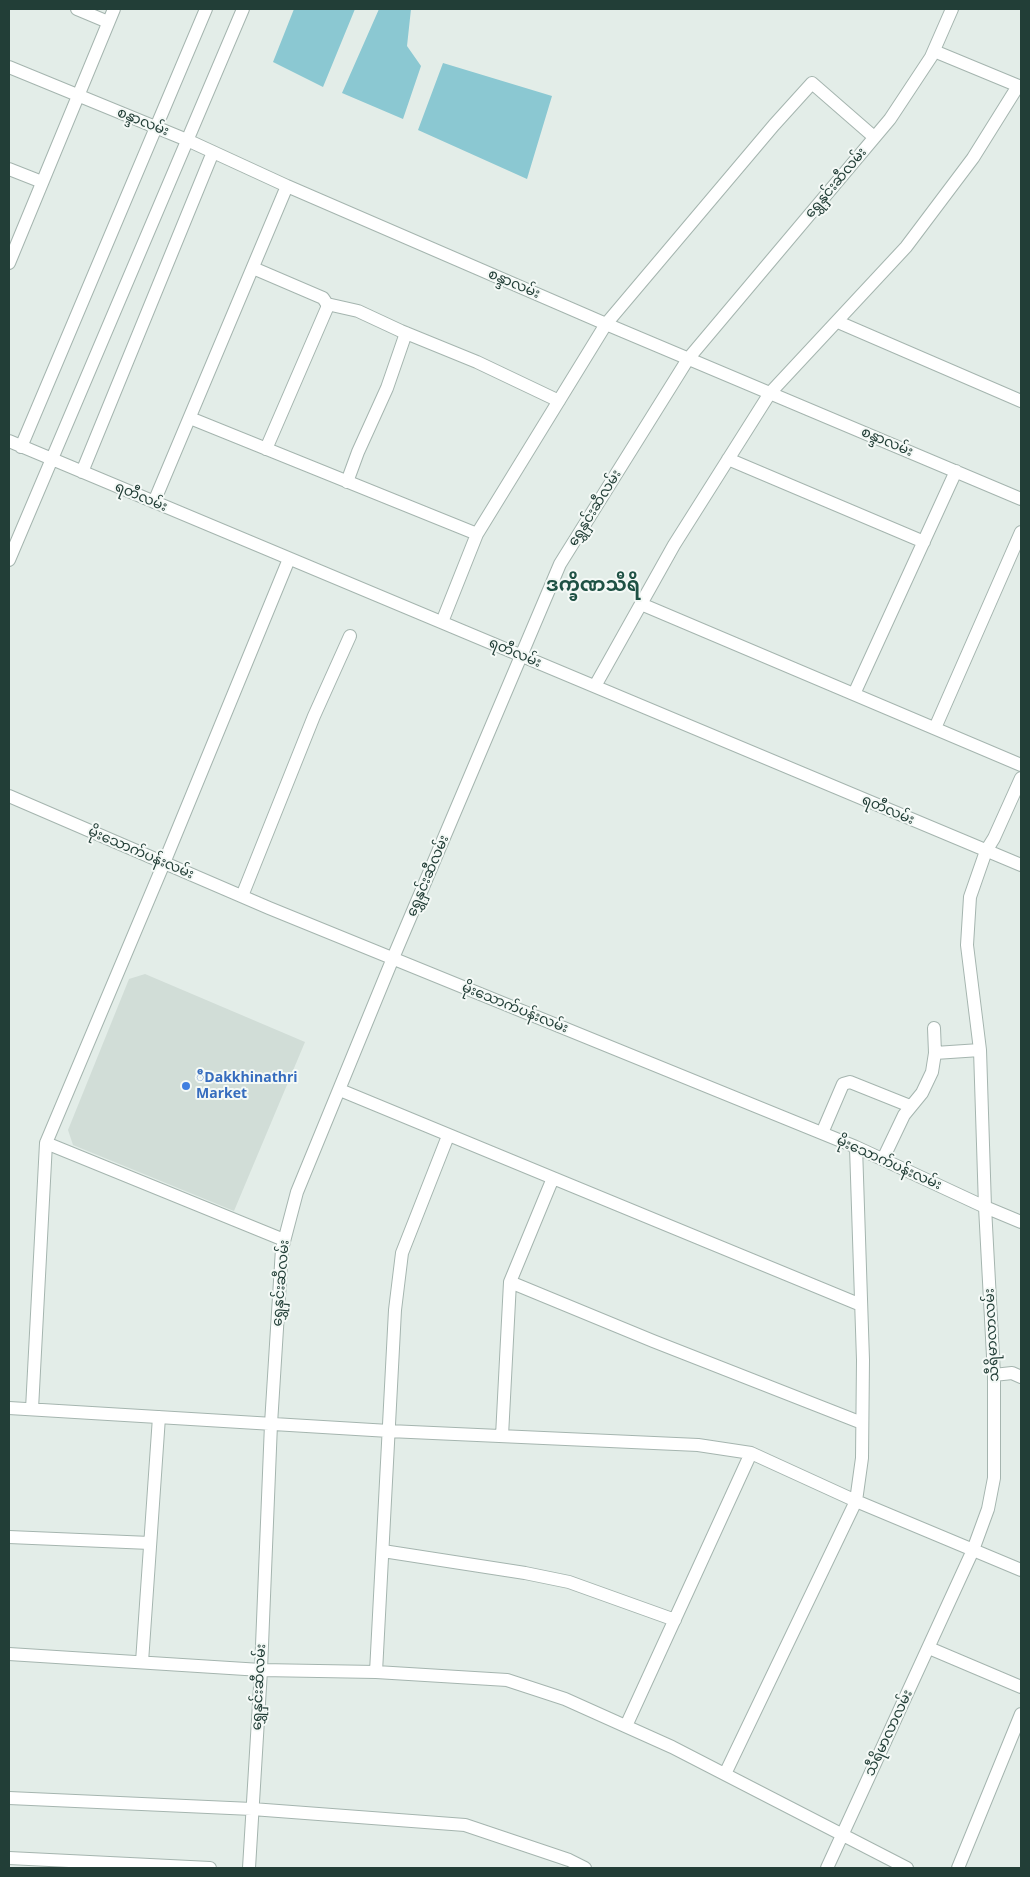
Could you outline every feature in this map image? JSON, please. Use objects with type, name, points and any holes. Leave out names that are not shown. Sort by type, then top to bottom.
[{"type":"street","points":[[76,9],[108,22]]},
{"type":"street","points":[[9,263],[114,9]]},
{"type":"street","points":[[21,447],[206,9]]},
{"type":"street","points":[[9,560],[243,9]]},
{"type":"street","name":"ရွှေနှင်းဆီလမ်း","points":[[249,1868],[271,1424],[282,1249],[297,1192],[393,958],[560,564],[688,359],[890,119],[934,50],[952,9]]},
{"type":"street","points":[[595,686],[674,545],[770,393],[906,247],[973,158],[1020,86],[934,50]]},
{"type":"street","name":"စန္ဒာလမ်း","points":[[9,67],[187,140],[287,186],[606,324],[1021,499]]},
{"type":"street","points":[[442,622],[477,534],[606,324],[768,132],[812,83],[874,138]]},
{"type":"street","points":[[82,472],[213,152]]},
{"type":"street","points":[[9,169],[42,182]]},
{"type":"street","points":[[154,502],[287,186]]},
{"type":"street","points":[[253,268],[323,298],[327,304],[327,308],[266,449]]},
{"type":"street","points":[[327,304],[358,311],[478,362],[559,401]]},
{"type":"street","points":[[838,322],[1021,401]]},
{"type":"street","points":[[347,482],[358,452],[387,388],[406,333]]},
{"type":"street","points":[[190,418],[477,534]]},
{"type":"street","name":"ရတီလမ်း","points":[[9,442],[1021,865]]},
{"type":"street","points":[[728,459],[924,542]]},
{"type":"street","points":[[854,694],[956,471]]},
{"type":"street","points":[[935,728],[1021,532]]},
{"type":"street","points":[[32,1409],[46,1143],[289,559]]},
{"type":"street","points":[[641,604],[1021,765]]},
{"type":"street","points":[[242,896],[314,716],[350,636]]},
{"type":"street","name":"သီရိမာလာလမ်း","points":[[827,1868],[973,1550],[988,1509],[994,1478],[994,1375],[985,1207],[980,1050],[967,945],[970,897],[986,851],[994,838],[1021,778]]},
{"type":"street","name":"မိုးသောက်ပန်းလမ်း","points":[[9,796],[242,896],[856,1147],[1021,1222]]},
{"type":"street","points":[[883,1159],[904,1115],[922,1093],[932,1072],[935,1053],[934,1028]]},
{"type":"street","points":[[935,1053],[980,1050]]},
{"type":"street","points":[[822,1133],[844,1084],[850,1082],[910,1106]]},
{"type":"street","points":[[340,1090],[861,1305]]},
{"type":"street","points":[[376,1672],[395,1310],[402,1253],[448,1136]]},
{"type":"street","points":[[46,1143],[284,1240]]},
{"type":"street","points":[[725,1774],[856,1501],[862,1458],[862,1423],[861,1305],[856,1147]]},
{"type":"street","points":[[502,1436],[510,1282],[553,1178]]},
{"type":"street","points":[[510,1282],[653,1341],[862,1423]]},
{"type":"street","points":[[994,1375],[1012,1373],[1021,1377]]},
{"type":"street","points":[[9,1408],[389,1431],[698,1445],[751,1453],[856,1501],[1021,1570]]},
{"type":"street","points":[[142,1662],[159,1417]]},
{"type":"street","points":[[626,1726],[751,1453]]},
{"type":"street","points":[[9,1537],[150,1543]]},
{"type":"street","points":[[383,1550],[569,1582],[675,1620]]},
{"type":"street","points":[[928,1648],[1021,1687]]},
{"type":"street","points":[[9,1654],[260,1670],[376,1672],[508,1680],[565,1699],[626,1726],[725,1774],[907,1868]]},
{"type":"street","points":[[958,1868],[1021,1714]]},
{"type":"street","points":[[9,1798],[252,1809],[465,1825],[560,1857],[585,1868]]},
{"type":"street","points":[[9,1858],[210,1868]]},
{"type":"shaded area","name":"ီDakkhinathri Market","points":[[145,974],[305,1042],[234,1211],[73,1145],[68,1130],[129,979]]},
{"type":"water","points":[[294,9],[355,9],[323,87],[273,62]]},
{"type":"water","points":[[379,9],[411,9],[407,46],[421,66],[403,119],[342,93]]},
{"type":"water","points":[[443,63],[552,96],[527,179],[418,130]]},
{"type":"place","name":"ီDakkhinathri Market","points":[[186,1086]]},
{"type":"district","name":"ဒက္ခိဏသီရိ","points":[[593,586]]}]
